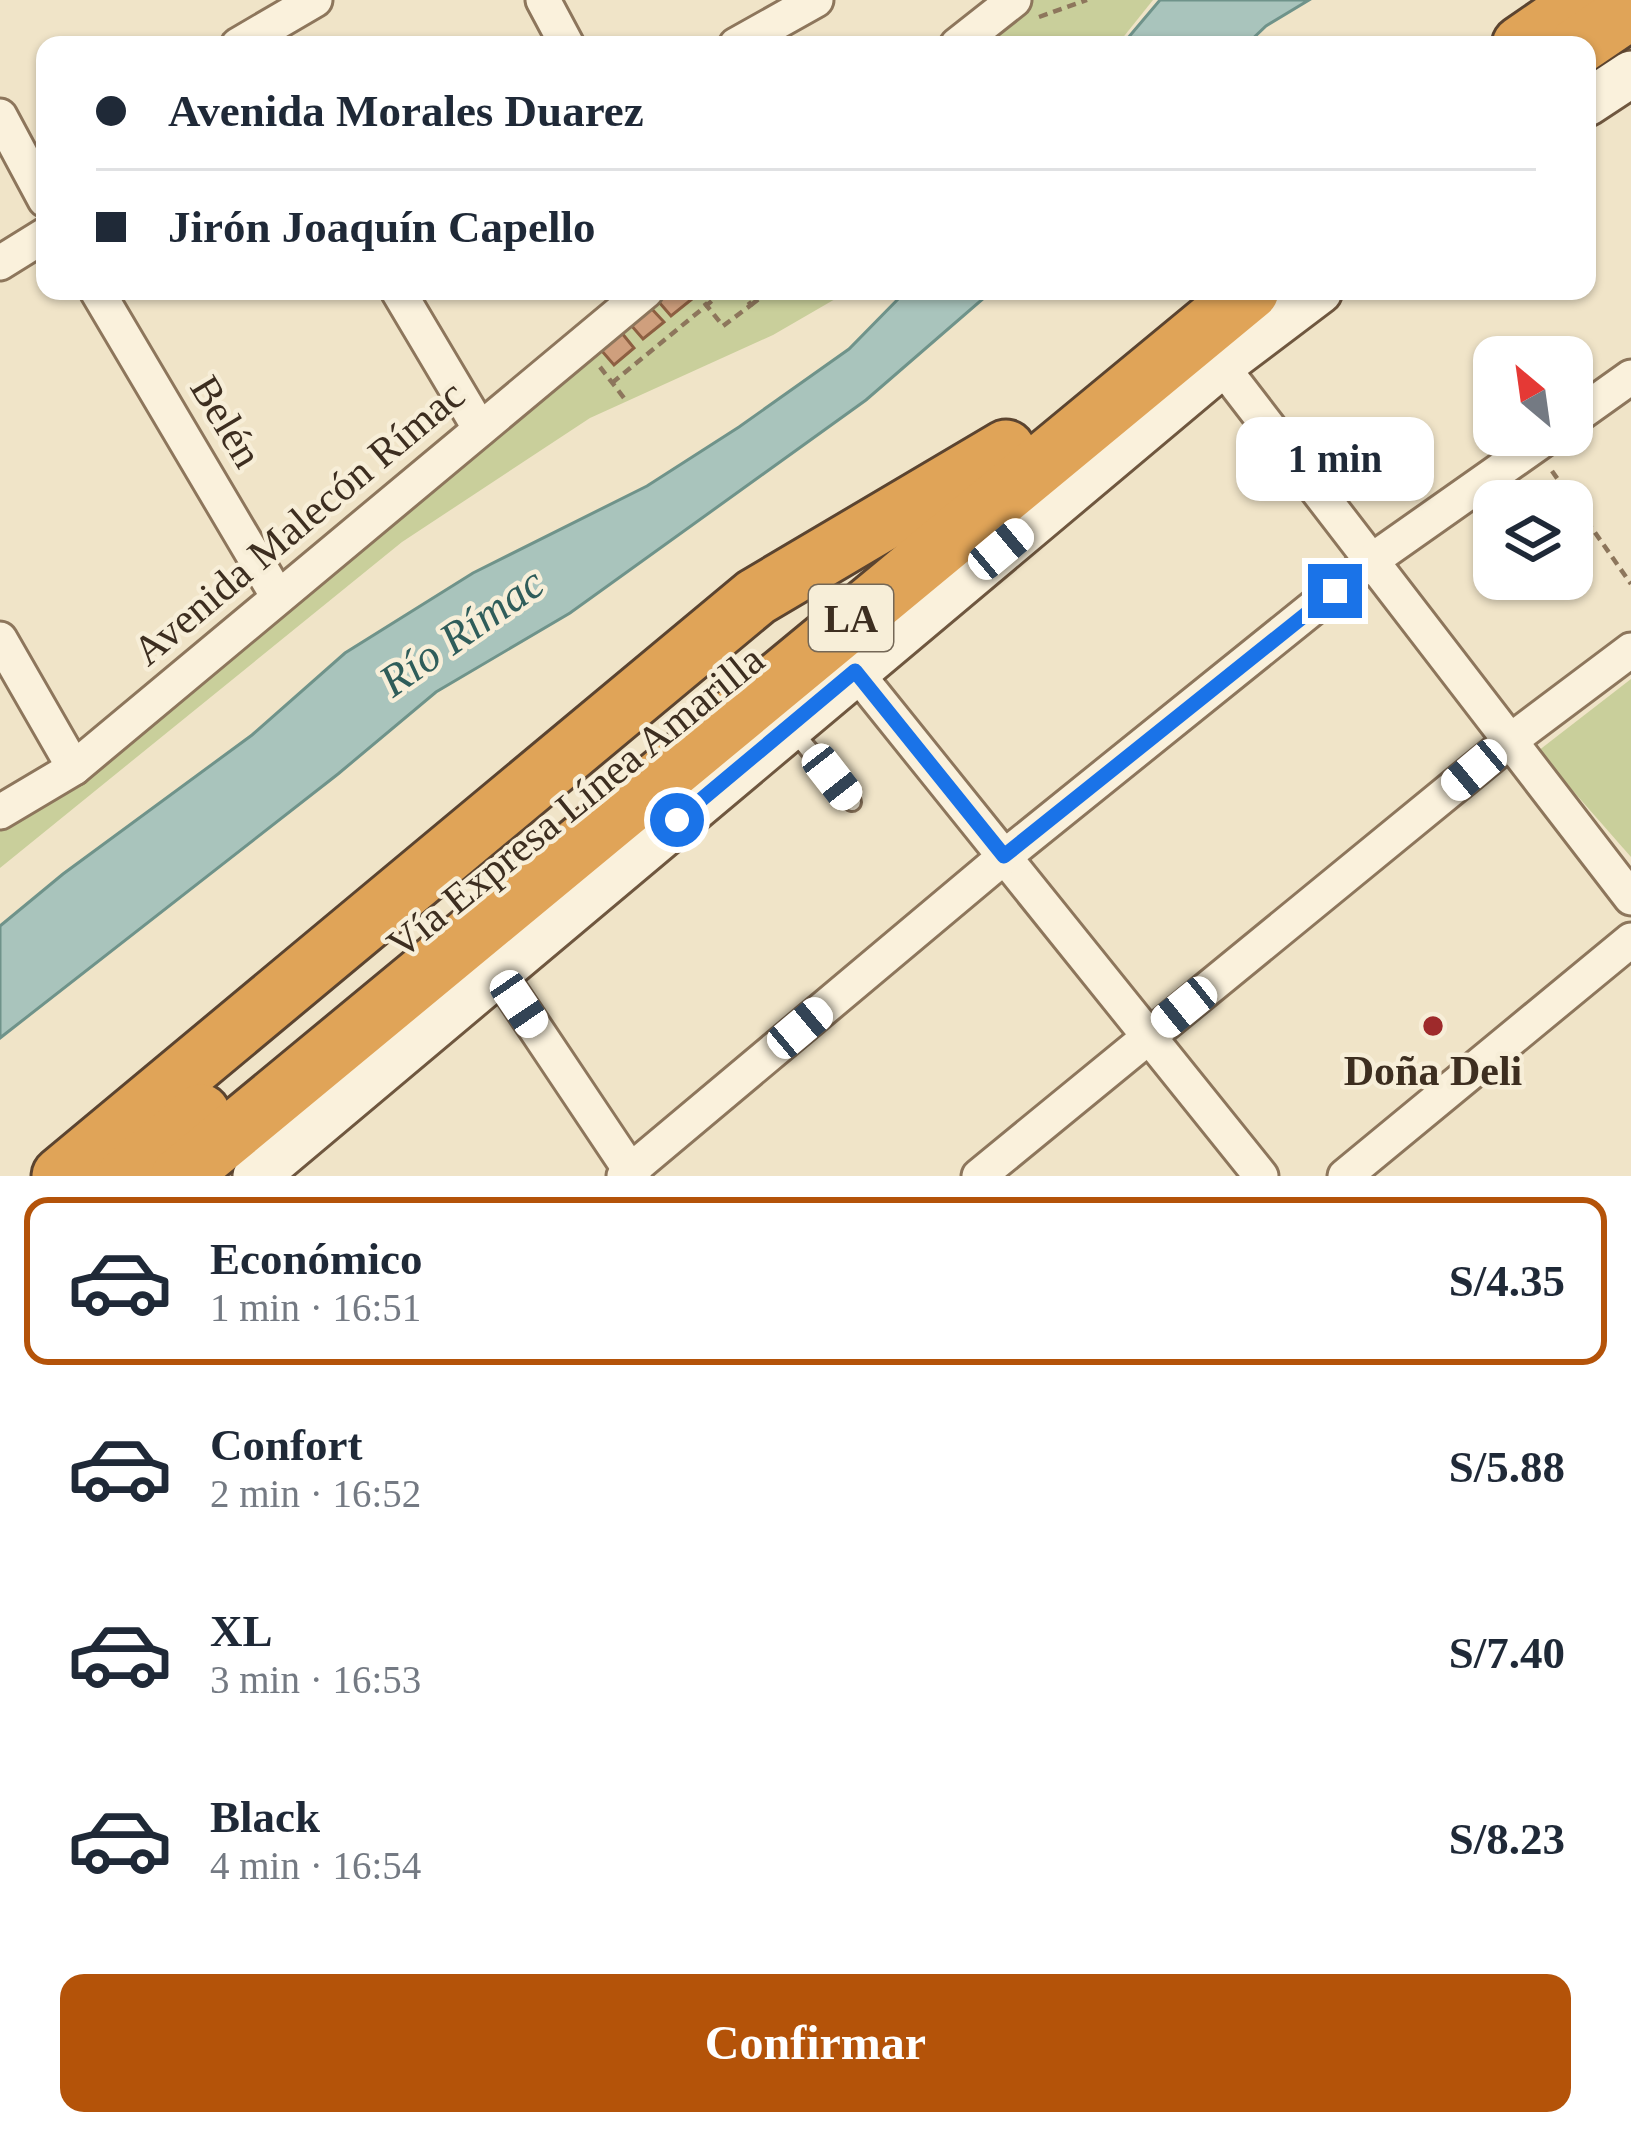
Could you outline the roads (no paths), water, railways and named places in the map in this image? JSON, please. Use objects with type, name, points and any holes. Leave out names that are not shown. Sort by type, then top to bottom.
[{"type":"highway","points":[[1534,36],[1586,0]]},
{"type":"highway","points":[[1593,36],[1631,10]]},
{"type":"highway","name":"Vía Expresa Línea Amarilla","points":[[126,1176],[430,918],[1182,300]]},
{"type":"highway","name":"Vía Expresa Línea Amarilla","points":[[181,1176],[1239,300]]},
{"type":"highway","points":[[61,1176],[756,597],[1006,449]]},
{"type":"main road","points":[[1596,95],[1621,73]]},
{"type":"main road","points":[[256,1176],[1221,365],[1307,300]]},
{"type":"street","points":[[256,36],[315,0]]},
{"type":"street","points":[[543,0],[562,36]]},
{"type":"street","points":[[752,36],[816,0]]},
{"type":"street","points":[[968,36],[1014,0]]},
{"type":"street","points":[[0,116],[36,159]]},
{"type":"street","points":[[0,262],[36,241]]},
{"type":"street","name":"Belén","points":[[103,300],[278,598]]},
{"type":"street","points":[[403,300],[480,429]]},
{"type":"street","name":"Avenida Malecón Rímac","points":[[0,812],[74,768],[635,300]]},
{"type":"street","points":[[1221,365],[1631,898]]},
{"type":"street","points":[[1593,404],[1631,377]]},
{"type":"street","points":[[497,971],[630,1174],[1004,856],[1371,561],[1519,456]]},
{"type":"street","points":[[0,639],[74,768]]},
{"type":"street","points":[[979,1176],[1510,741],[1631,650]]},
{"type":"street","points":[[855,671],[1261,1176]]},
{"type":"street","points":[[1345,1176],[1631,940]]},
{"type":"lane","points":[[789,726],[852,802]]},
{"type":"water","points":[[1160,0],[1309,0],[1255,36],[1130,36]]},
{"type":"water","name":"Río Rímac","points":[[897,300],[982,300],[866,400],[570,613],[436,692],[0,1038],[0,926],[63,874],[252,735],[345,653],[473,573],[647,486],[849,349]]},
{"type":"place","name":"Doña Deli","points":[[1433,1026]]}]
